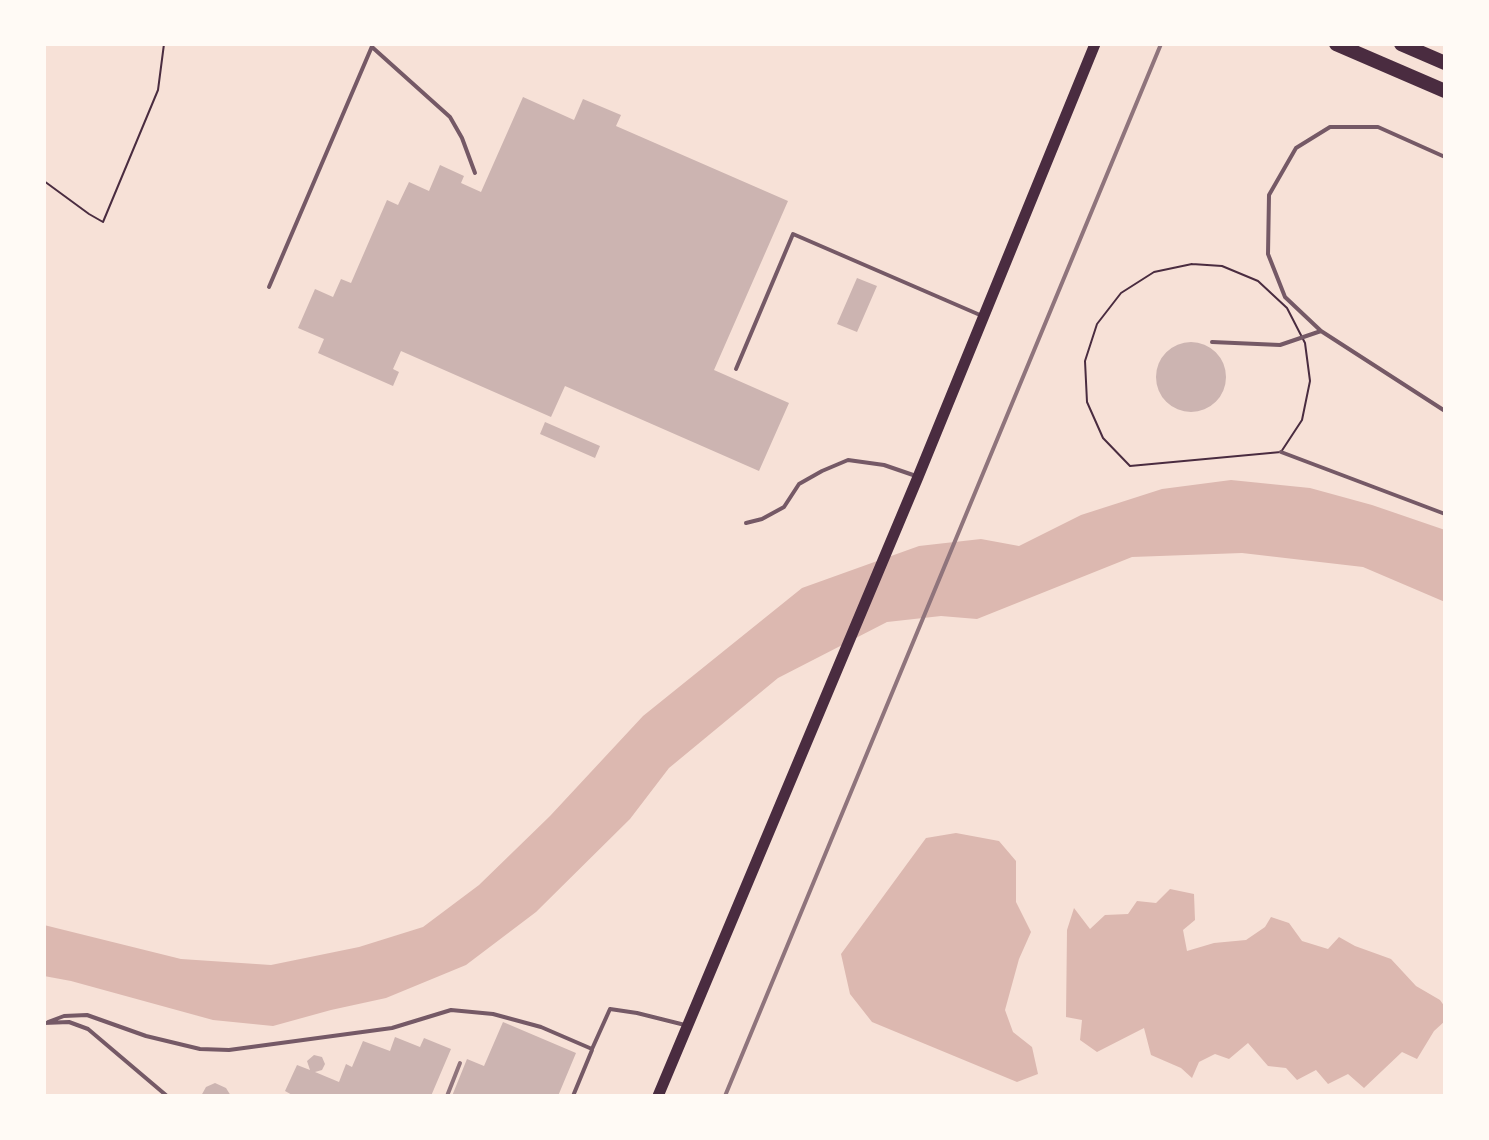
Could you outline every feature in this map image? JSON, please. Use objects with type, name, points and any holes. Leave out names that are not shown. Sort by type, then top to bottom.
[{"type":"highway","points":[[1336,44],[1445,91]]},
{"type":"highway","points":[[1401,44],[1445,63]]},
{"type":"main road","points":[[658,1096],[918,477],[1095,44]]},
{"type":"lane","points":[[269,287],[372,45],[450,117],[475,173]]},
{"type":"lane","points":[[1445,157],[1378,127],[1330,127],[1296,148],[1269,195],[1268,254],[1285,297],[1321,331],[1445,411]]},
{"type":"lane","points":[[736,369],[793,234],[983,316]]},
{"type":"lane","points":[[1212,342],[1280,345],[1321,331]]},
{"type":"lane","points":[[1281,452],[1445,514]]},
{"type":"lane","points":[[746,523],[762,519],[784,507],[799,484],[848,460],[884,465],[918,477]]},
{"type":"lane","points":[[573,1096],[610,1009],[687,1026]]},
{"type":"lane","points":[[46,1022],[64,1016],[87,1015],[146,1036],[200,1049],[229,1050],[392,1028],[451,1010],[493,1014],[529,1024],[592,1049]]},
{"type":"lane","points":[[46,1022],[69,1022],[88,1029],[167,1096]]},
{"type":"path","points":[[44,181],[103,222],[158,90],[164,44]]},
{"type":"path","points":[[1192,264],[1222,266],[1258,281],[1287,308],[1305,343],[1310,381],[1302,420],[1281,452],[1130,466],[1103,438],[1087,402],[1085,361],[1097,324],[1121,293],[1154,272],[1192,264]]},
{"type":"shaded area","points":[[1231,480],[1310,488],[1445,530],[1445,602],[1363,567],[1242,553],[1132,557],[977,619],[941,616],[887,622],[778,678],[669,768],[630,819],[536,912],[466,965],[386,998],[273,1026],[213,1020],[44,976],[44,925],[181,959],[271,965],[359,947],[423,927],[479,885],[550,816],[643,716],[802,588],[919,546],[981,539],[1019,546],[1081,515],[1162,489]]},
{"type":"shaded area","points":[[956,833],[999,841],[1016,861],[1016,902],[1031,932],[1019,959],[1005,1010],[1013,1032],[1032,1047],[1038,1074],[1017,1082],[872,1022],[850,994],[841,954],[926,838]]},
{"type":"shaded area","points":[[1170,889],[1194,894],[1195,920],[1183,930],[1187,951],[1214,943],[1246,940],[1265,927],[1271,917],[1289,923],[1302,941],[1328,949],[1339,937],[1391,959],[1416,986],[1440,1000],[1445,1007],[1445,1021],[1434,1031],[1417,1059],[1402,1052],[1364,1088],[1348,1074],[1328,1084],[1316,1070],[1297,1080],[1286,1068],[1268,1066],[1248,1043],[1229,1059],[1215,1054],[1199,1062],[1192,1078],[1181,1068],[1151,1055],[1144,1028],[1097,1052],[1080,1040],[1082,1020],[1066,1017],[1067,930],[1074,908],[1090,929],[1105,915],[1128,914],[1137,901],[1156,903]]},
{"type":"building","points":[[523,97],[574,120],[583,99],[621,115],[616,126],[788,201],[714,370],[789,403],[759,471],[565,386],[551,417],[401,351],[393,369],[399,372],[393,386],[318,353],[324,339],[298,328],[315,289],[333,297],[341,279],[351,283],[387,200],[398,205],[409,182],[429,191],[440,165],[464,176],[461,183],[481,192]]},
{"type":"building","points":[[857,278],[877,286],[857,332],[837,324]]},
{"type":"building","points":[[1191,342],[1216,352],[1226,377],[1216,402],[1191,412],[1166,402],[1156,377],[1166,352]]},
{"type":"building","points":[[545,422],[600,446],[595,458],[540,434]]},
{"type":"building","points":[[503,1022],[576,1053],[558,1096],[452,1096],[467,1059],[484,1066]]},
{"type":"building","points":[[395,1037],[420,1047],[424,1038],[451,1049],[431,1096],[294,1096],[285,1091],[297,1065],[310,1070],[307,1061],[314,1055],[322,1057],[325,1064],[322,1070],[315,1072],[339,1082],[346,1064],[352,1067],[363,1041],[390,1051]]},
{"type":"building","points":[[215,1083],[226,1088],[231,1096],[201,1096],[206,1087]]},
{"type":"railway","points":[[725,1096],[1161,44]]},
{"type":"railway","points":[[447,1096],[460,1063]]}]
